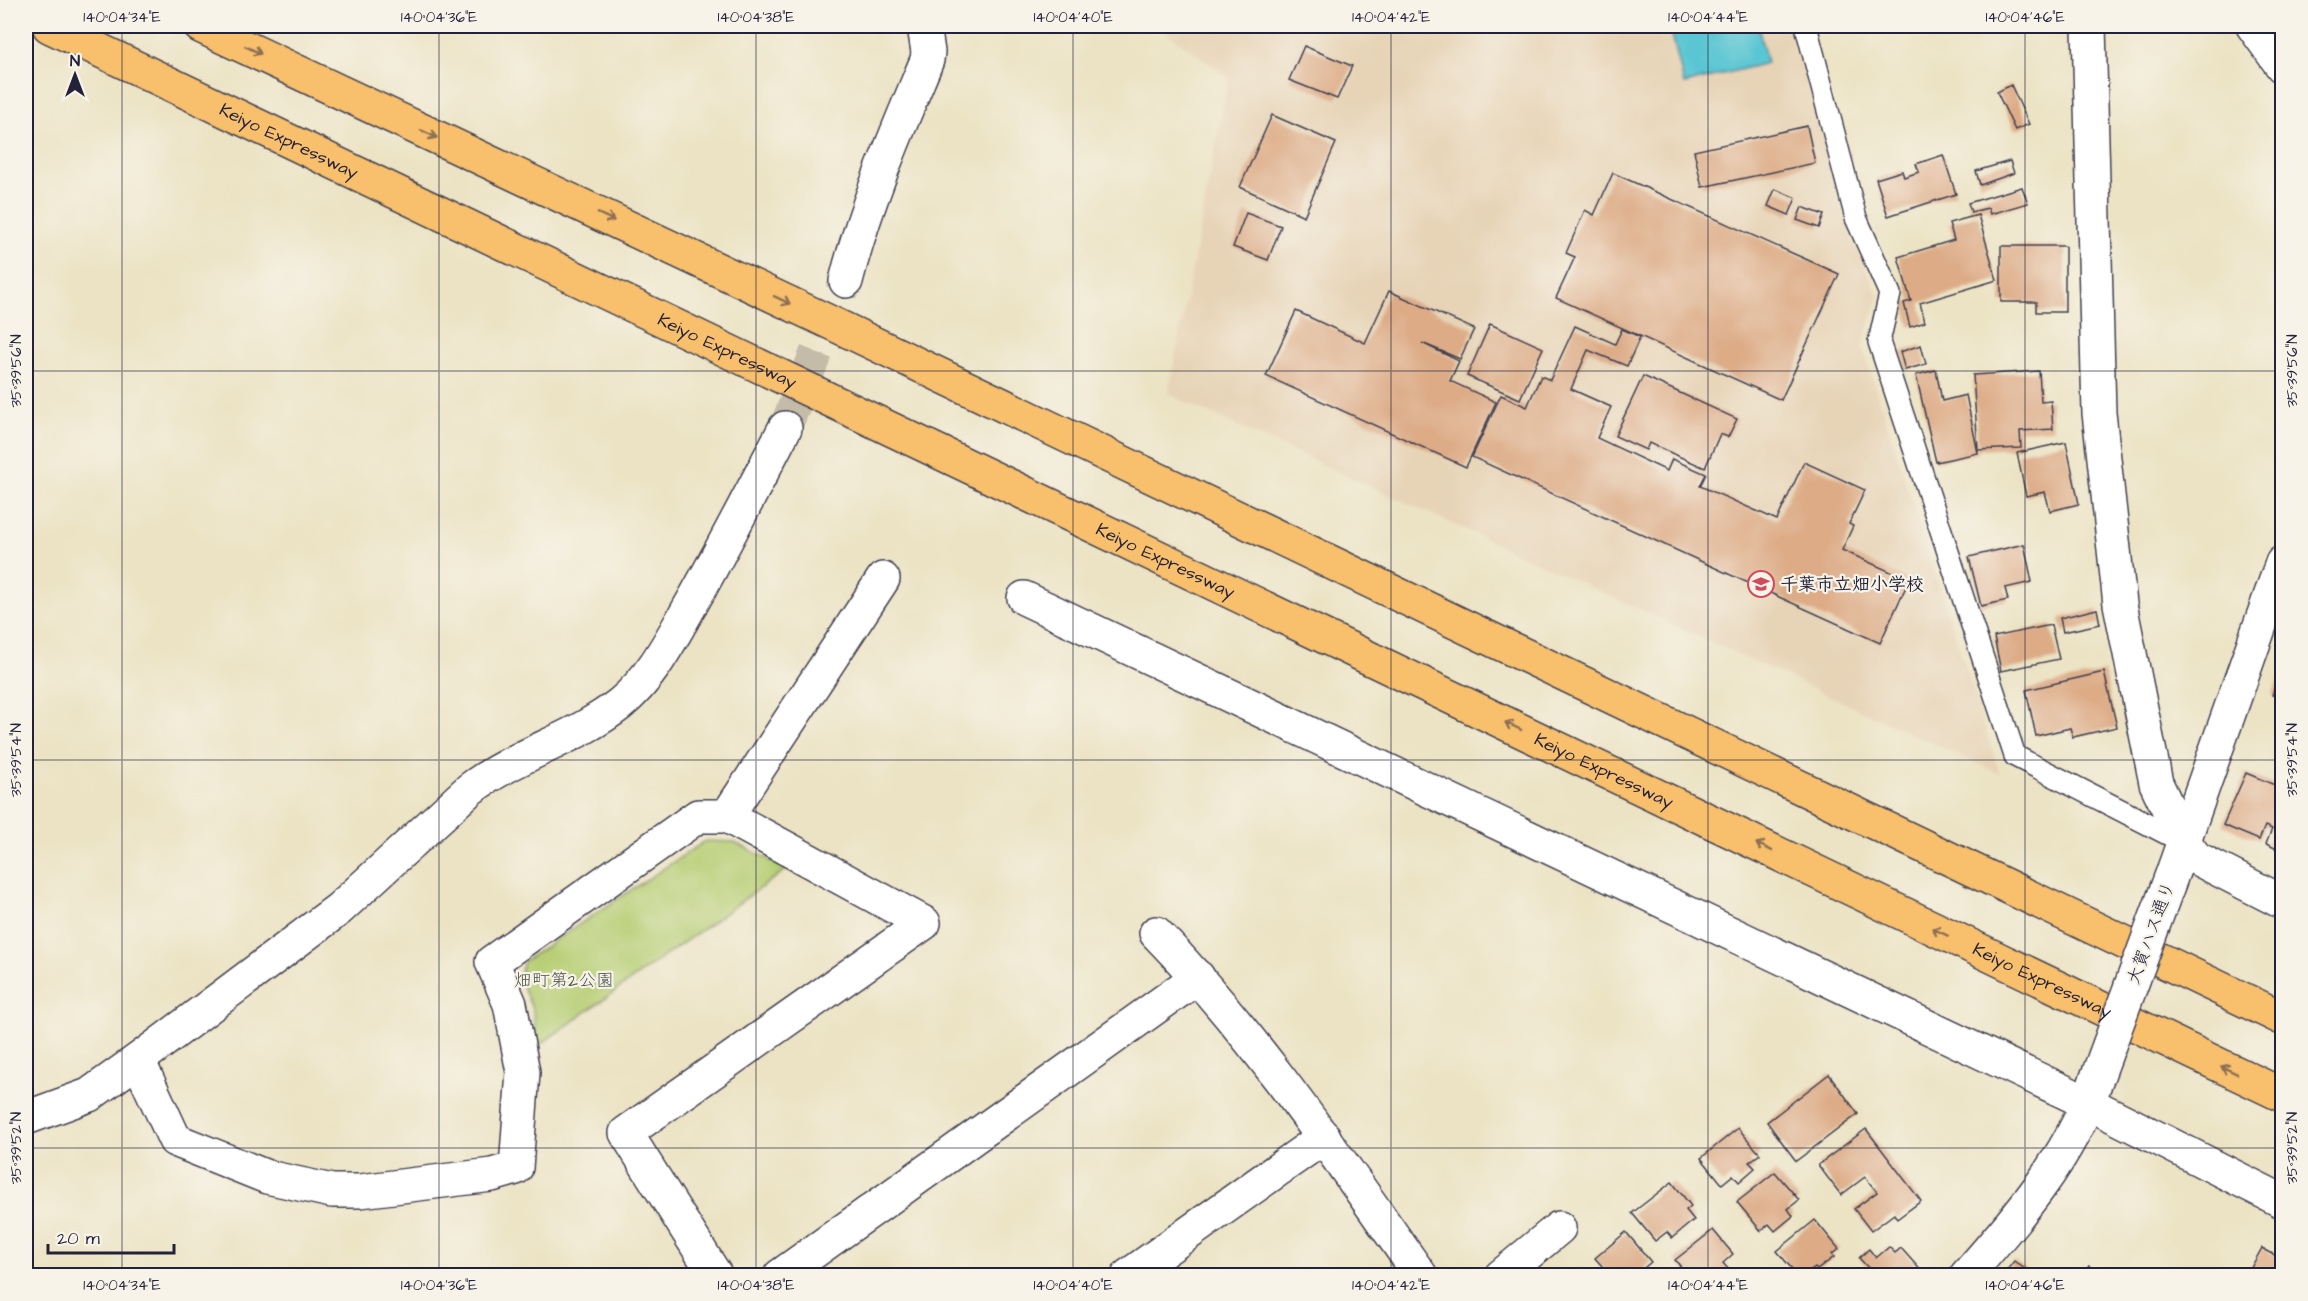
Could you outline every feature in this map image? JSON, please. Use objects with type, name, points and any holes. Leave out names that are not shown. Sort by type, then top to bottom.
[{"type":"highway","name":"Keiyo Expressway","points":[[49,26],[2283,1095]]},
{"type":"highway","points":[[200,26],[835,325],[2283,1018]]},
{"type":"street","points":[[846,281],[854,249],[927,60],[924,26]]},
{"type":"street","points":[[2089,26],[2099,413],[2120,604],[2156,783],[2179,856],[2196,858],[2283,902]]},
{"type":"street","points":[[2253,26],[2283,66]]},
{"type":"street","points":[[26,1118],[89,1095],[339,909],[488,775],[588,725],[619,704],[640,686],[668,645],[730,534],[784,428]]},
{"type":"street","name":"大賀ハス通り","points":[[1966,1275],[2016,1219],[2060,1159],[2072,1138],[2091,1094],[2179,856],[2283,563]]},
{"type":"street","points":[[728,816],[883,579]]},
{"type":"street","points":[[1024,598],[2091,1094],[2283,1201]]},
{"type":"street","points":[[138,1060],[175,1140],[267,1177],[332,1191],[360,1191],[492,1175],[516,1168],[523,1072],[510,1005],[492,962],[698,816],[728,816],[924,923],[626,1133],[716,1275]]},
{"type":"street","points":[[1156,933],[1198,976],[1324,1137],[1421,1275]]},
{"type":"street","points":[[780,1275],[1198,976]]},
{"type":"street","points":[[1128,1275],[1324,1137]]},
{"type":"street","points":[[1501,1275],[1559,1228]]},
{"type":"lane","points":[[1806,26],[1856,218],[1890,294],[1879,342],[2015,756],[2179,856]]},
{"type":"shaded area","name":"千葉市立畑小学校","points":[[1157,26],[1796,26],[1852,239],[1879,296],[1862,346],[2000,774],[1168,394],[1229,77]]},
{"type":"green space","name":"畑町第2公園","points":[[705,841],[734,842],[787,869],[538,1046],[533,1011],[519,978],[524,961]]},
{"type":"water","points":[[1670,26],[1758,26],[1767,63],[1684,84]]},
{"type":"building","points":[[1304,46],[1352,66],[1337,99],[1289,80]]},
{"type":"building","points":[[2011,85],[2029,124],[2015,130],[1997,92]]},
{"type":"building","points":[[1272,115],[1336,143],[1304,216],[1240,187]]},
{"type":"building","points":[[1807,126],[1815,163],[1702,187],[1694,151]]},
{"type":"building","points":[[1943,155],[1956,194],[1888,216],[1876,179],[1902,171],[1904,177],[1919,172],[1916,164]]},
{"type":"building","points":[[2010,161],[2014,173],[1980,185],[1976,171]]},
{"type":"building","points":[[1613,173],[1839,274],[1781,400],[1556,298],[1575,257],[1566,253],[1585,210],[1594,215]]},
{"type":"building","points":[[2022,187],[2028,203],[1990,214],[1988,208],[1971,212],[1968,203]]},
{"type":"building","points":[[1775,189],[1796,198],[1789,215],[1768,206]]},
{"type":"building","points":[[1802,207],[1824,215],[1819,228],[1797,220]]},
{"type":"building","points":[[1246,213],[1281,226],[1268,260],[1233,247]]},
{"type":"building","points":[[1978,215],[1997,280],[1920,303],[1925,322],[1910,327],[1904,303],[1911,301],[1898,257],[1954,240],[1949,223]]},
{"type":"building","points":[[2001,246],[2065,246],[2065,312],[2036,312],[2036,302],[2001,302]]},
{"type":"building","points":[[1389,291],[1474,329],[1460,359],[1422,343],[1459,361],[1450,381],[1496,402],[1466,467],[1266,376],[1296,311],[1365,343]]},
{"type":"building","points":[[1490,324],[1543,348],[1520,399],[1467,376]]},
{"type":"building","points":[[1575,326],[1615,344],[1622,329],[1640,337],[1627,366],[1588,350],[1571,389],[1611,407],[1597,438],[1667,471],[1672,459],[1706,474],[1700,486],[1777,520],[1804,462],[1865,490],[1849,524],[1853,526],[1842,550],[1909,580],[1880,643],[1472,457],[1501,395],[1527,407],[1541,376],[1550,380]]},
{"type":"building","points":[[1921,345],[1926,364],[1905,370],[1900,352]]},
{"type":"building","points":[[1936,370],[1942,401],[1966,395],[1978,453],[1936,462],[1916,375]]},
{"type":"building","points":[[2039,371],[2041,402],[2051,401],[2053,429],[2020,431],[2021,448],[1978,450],[1973,375]]},
{"type":"building","points":[[1643,376],[1737,419],[1728,437],[1720,434],[1705,468],[1649,443],[1646,450],[1615,436]]},
{"type":"building","points":[[2066,442],[2079,504],[2050,511],[2045,492],[2026,496],[2017,453]]},
{"type":"building","points":[[2024,544],[2032,582],[2005,588],[2008,600],[1981,606],[1969,557]]},
{"type":"building","points":[[2097,609],[2100,624],[2063,632],[2060,618]]},
{"type":"building","points":[[2051,625],[2059,659],[2001,671],[1994,637]]},
{"type":"building","points":[[2282,671],[2282,700],[2272,695]]},
{"type":"building","points":[[2104,672],[2117,727],[2073,737],[2070,728],[2036,736],[2026,690]]},
{"type":"building","points":[[2246,773],[2282,788],[2282,851],[2266,844],[2272,829],[2265,826],[2259,840],[2223,825]]},
{"type":"building","points":[[1829,1074],[1858,1114],[1796,1161],[1767,1122]]},
{"type":"building","points":[[1738,1128],[1760,1154],[1749,1162],[1755,1168],[1739,1182],[1733,1175],[1722,1184],[1701,1158]]},
{"type":"building","points":[[1866,1129],[1921,1201],[1897,1219],[1894,1214],[1871,1231],[1854,1209],[1877,1192],[1865,1177],[1841,1195],[1818,1165]]},
{"type":"building","points":[[1775,1172],[1799,1200],[1788,1209],[1793,1216],[1775,1231],[1769,1224],[1761,1231],[1737,1202]]},
{"type":"building","points":[[1672,1182],[1691,1206],[1686,1210],[1694,1220],[1672,1238],[1667,1232],[1655,1241],[1632,1213]]},
{"type":"building","points":[[1815,1220],[1839,1249],[1832,1254],[1834,1257],[1817,1270],[1815,1268],[1805,1275],[1797,1275],[1777,1251]]},
{"type":"building","points":[[1713,1230],[1733,1254],[1723,1263],[1729,1270],[1722,1275],[1688,1275],[1675,1260]]},
{"type":"building","points":[[1626,1232],[1651,1262],[1644,1268],[1648,1275],[1610,1275],[1595,1258]]},
{"type":"building","points":[[1889,1247],[1895,1253],[1901,1248],[1924,1274],[1875,1275],[1859,1258],[1869,1249],[1876,1258]]},
{"type":"building","points":[[2262,1248],[2282,1259],[2282,1275],[2247,1275]]},
{"type":"building","points":[[2014,1261],[2033,1275],[2003,1275]]},
{"type":"building","points":[[2089,1266],[2102,1275],[2082,1275]]},
{"type":"tunnel","points":[[785,428],[846,281]]},
{"type":"place","name":"千葉市立畑小学校","points":[[1761,584]]}]
